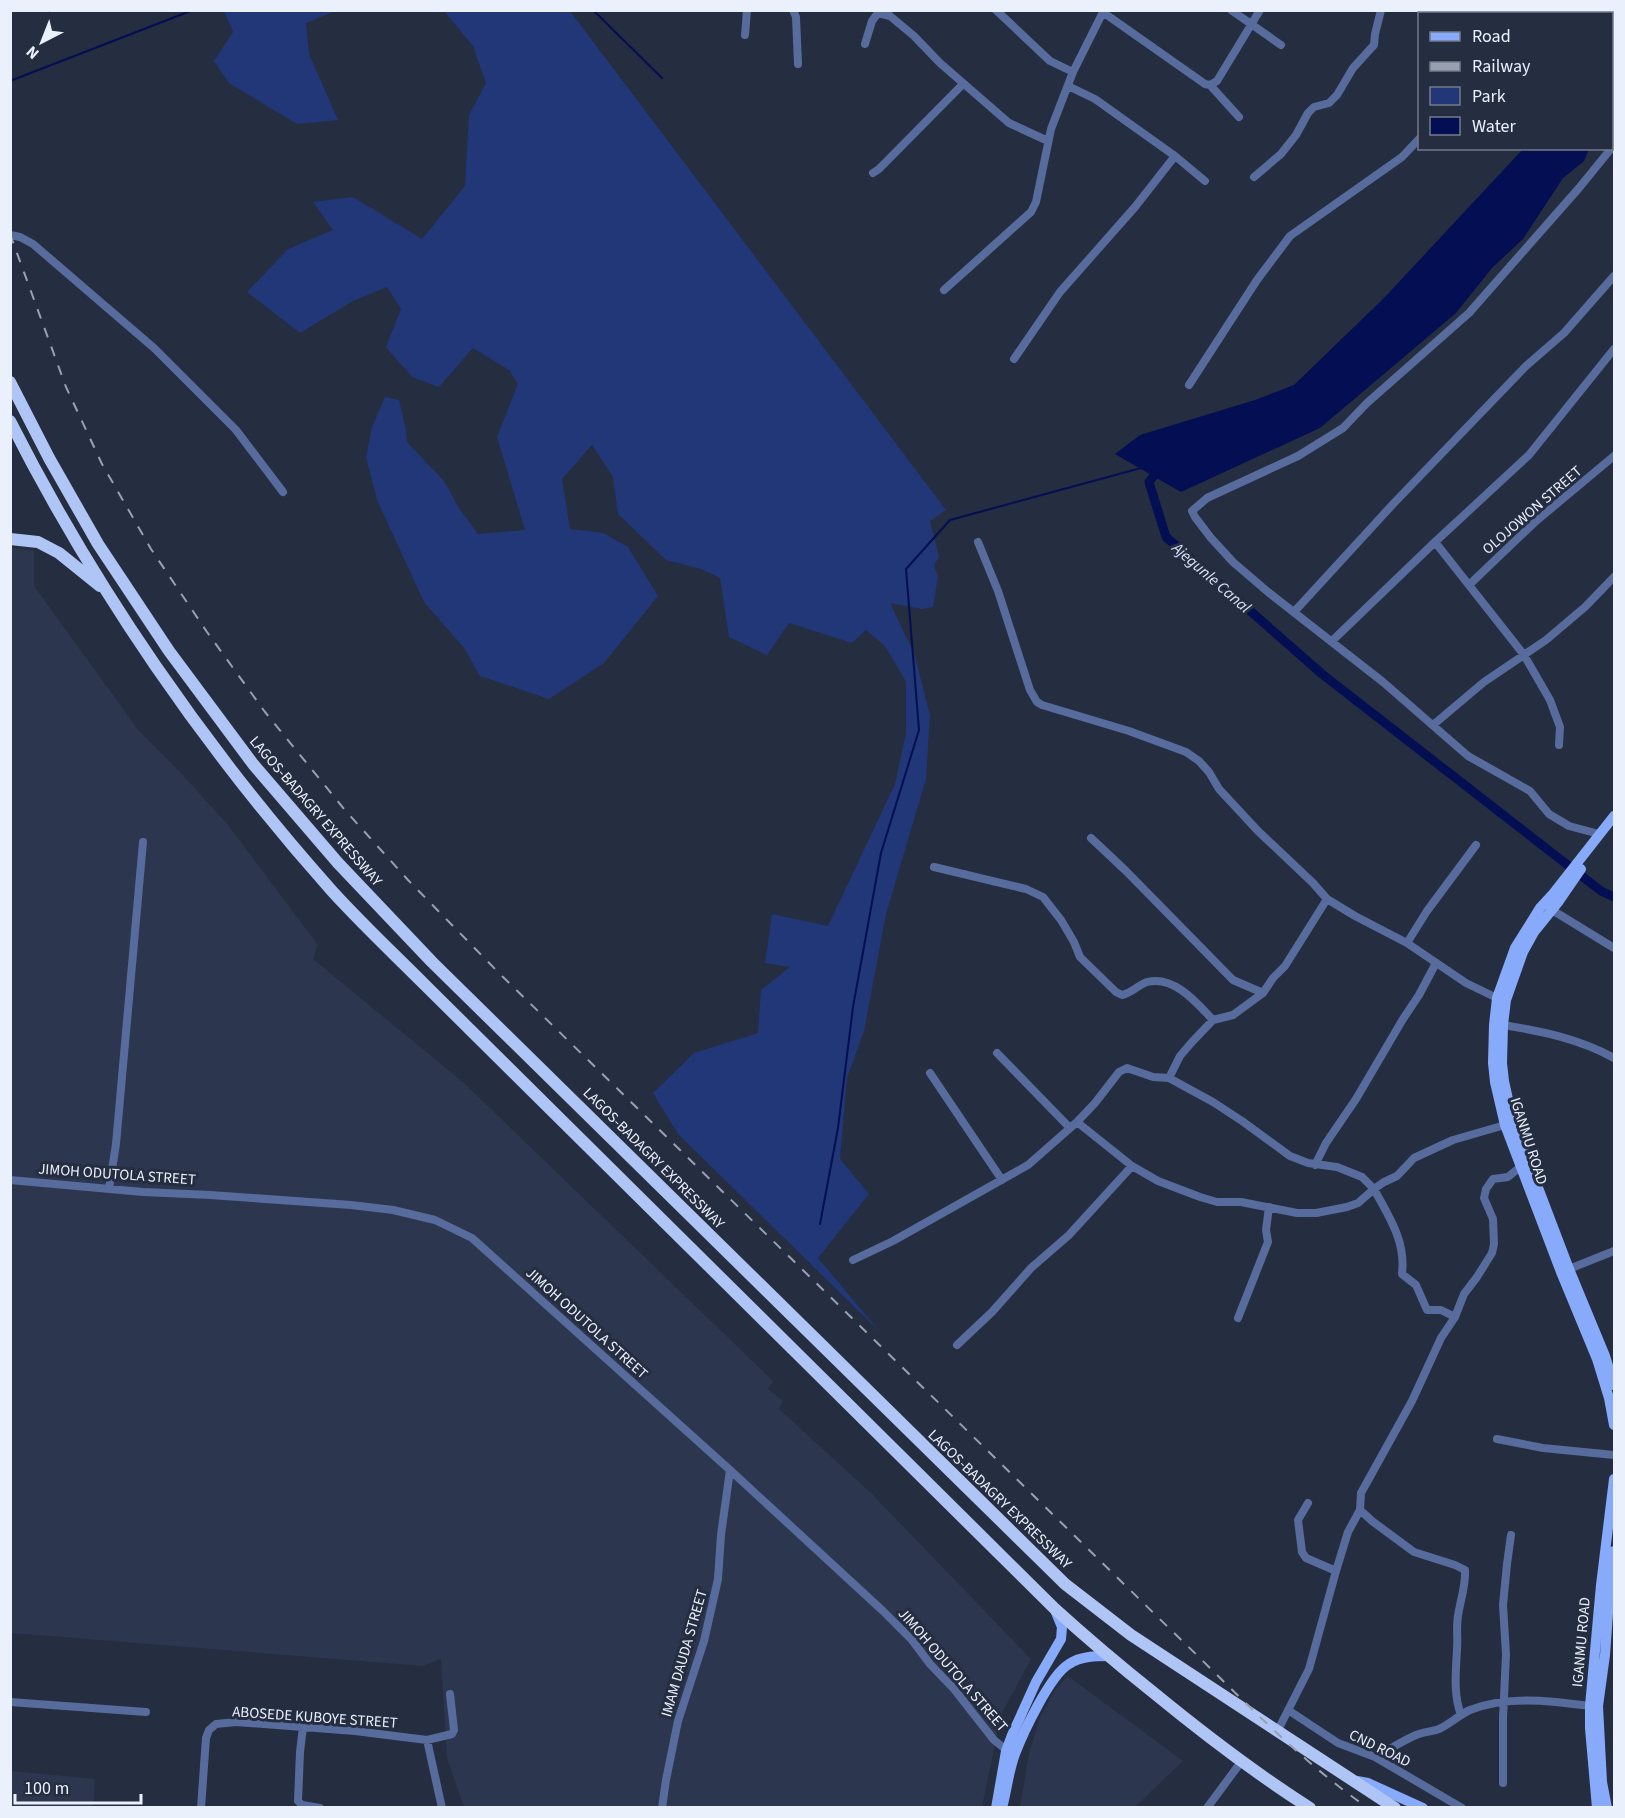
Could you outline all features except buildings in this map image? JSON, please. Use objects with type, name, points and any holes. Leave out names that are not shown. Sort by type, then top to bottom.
[{"type":"highway","name":"LAGOS-BADAGRY EXPRESSWAY","points":[[10,382],[49,458],[140,609],[253,764],[338,863],[432,962],[1065,1584],[1131,1635],[1351,1780]]},
{"type":"highway","points":[[10,421],[106,591],[172,688],[245,788],[333,892],[1055,1610],[1205,1735],[1310,1808]]},
{"type":"highway","points":[[10,539],[38,543],[59,553],[106,591]]},
{"type":"highway","points":[[1351,1780],[1395,1808]]},
{"type":"main road","name":"IGANMU ROAD","points":[[1591,850],[1599,834],[1614,816]]},
{"type":"main road","name":"IGANMU ROAD","points":[[1614,826],[1591,850],[1556,898],[1533,918],[1515,948],[1497,998],[1493,1063],[1505,1125],[1569,1269],[1605,1356],[1614,1385]]},
{"type":"main road","name":"IGANMU ROAD","points":[[1556,898],[1552,910],[1534,932],[1523,952],[1506,1000],[1502,1063],[1504,1081],[1524,1166],[1561,1272],[1597,1359],[1609,1398],[1614,1425]]},
{"type":"main road","name":"IGANMU ROAD","points":[[1597,1808],[1590,1706],[1614,1479]]},
{"type":"main road","name":"IGANMU ROAD","points":[[1607,1808],[1602,1782],[1598,1706],[1614,1551]]},
{"type":"main road","points":[[1003,1808],[1012,1735],[1036,1682],[1061,1639],[1062,1627],[1055,1610]]},
{"type":"main road","points":[[996,1808],[1011,1753],[1060,1670],[1078,1659],[1110,1656]]},
{"type":"main road","name":"LAGOS-BADAGRY EXPRESSWAY","points":[[1351,1780],[1368,1783],[1423,1808]]},
{"type":"main road","points":[[1283,1791],[1301,1808]]},
{"type":"street","points":[[745,35],[747,10]]},
{"type":"street","points":[[793,10],[798,64]]},
{"type":"street","points":[[996,10],[1050,61],[1073,72]]},
{"type":"street","points":[[1231,10],[1281,45]]},
{"type":"street","points":[[1210,85],[1217,81],[1260,10]]},
{"type":"street","points":[[1254,177],[1281,154],[1314,107],[1329,103],[1337,95],[1353,68],[1374,45],[1381,10]]},
{"type":"street","points":[[944,290],[1031,212],[1036,202],[1051,129],[1073,72],[1104,12],[1205,84],[1210,85],[1239,117]]},
{"type":"street","points":[[865,44],[872,21],[878,13],[890,16],[1009,123],[1048,141]]},
{"type":"street","points":[[873,173],[963,84]]},
{"type":"street","points":[[1068,86],[1095,99],[1175,156],[1205,181]]},
{"type":"street","points":[[1189,385],[1257,280],[1290,236],[1402,157],[1418,139]]},
{"type":"street","points":[[1599,834],[1569,826],[1549,814],[1530,791],[1468,756],[1332,641],[1233,562],[1211,538],[1192,511],[1207,498],[1298,456],[1344,428],[1367,403],[1469,313],[1579,189],[1610,150]]},
{"type":"street","points":[[1014,359],[1060,292],[1135,207],[1175,156]]},
{"type":"street","points":[[10,235],[33,244],[154,348],[236,430],[283,492]]},
{"type":"street","points":[[1294,612],[1394,503],[1526,366],[1564,333],[1614,276]]},
{"type":"street","points":[[1332,641],[1529,455],[1614,349]]},
{"type":"street","name":"OLOJOWON STREET","points":[[1468,585],[1535,522],[1614,456]]},
{"type":"street","points":[[978,542],[998,591],[1030,690],[1037,702],[1062,712],[1148,737],[1186,752],[1199,761],[1219,789],[1258,831],[1314,883],[1327,899],[1407,943],[1466,983],[1497,998]]},
{"type":"street","points":[[1435,542],[1524,655],[1550,700],[1560,727],[1559,745]]},
{"type":"street","points":[[1433,725],[1484,682],[1546,640],[1585,607],[1614,577]]},
{"type":"street","points":[[1091,838],[1134,878],[1233,980],[1263,993]]},
{"type":"street","points":[[109,1189],[116,1144],[143,842]]},
{"type":"street","points":[[1407,943],[1427,910],[1476,845]]},
{"type":"street","points":[[934,867],[1026,890],[1043,897],[1061,920],[1080,957],[1116,992],[1122,995],[1149,981],[1164,982],[1194,1000],[1213,1020]]},
{"type":"street","points":[[1169,1078],[1186,1049],[1213,1020],[1233,1015],[1263,993],[1285,966],[1327,899]]},
{"type":"street","points":[[1552,910],[1614,948]]},
{"type":"street","points":[[1315,1165],[1326,1143],[1356,1099],[1436,963]]},
{"type":"street","points":[[1503,1025],[1554,1034],[1599,1050],[1614,1059]]},
{"type":"street","points":[[997,1053],[1073,1125],[1132,1166],[1158,1181],[1217,1202],[1240,1202],[1296,1213],[1334,1210],[1358,1203],[1384,1182],[1397,1176],[1414,1158],[1454,1140],[1505,1125]]},
{"type":"street","points":[[854,1260],[1028,1165],[1073,1125],[1095,1103],[1119,1072],[1127,1068],[1153,1077],[1169,1078],[1242,1120],[1290,1156],[1315,1165],[1336,1167],[1362,1176],[1374,1189],[1398,1237],[1404,1257],[1402,1274],[1416,1285],[1427,1310],[1441,1310],[1455,1317]]},
{"type":"street","points":[[930,1073],[1002,1180]]},
{"type":"street","points":[[957,1345],[992,1312],[1031,1268],[1069,1235],[1132,1166]]},
{"type":"street","points":[[1277,1732],[1309,1669],[1335,1571],[1348,1532],[1360,1510],[1361,1493],[1365,1483],[1412,1401],[1441,1338],[1455,1317],[1464,1294],[1492,1253],[1493,1219],[1484,1198],[1486,1189],[1493,1179],[1508,1177],[1524,1166]]},
{"type":"street","name":"JIMOH ODUTOLA STREET","points":[[10,1180],[393,1210],[435,1220],[472,1238],[730,1470],[905,1633],[954,1689],[994,1740],[1011,1753]]},
{"type":"street","points":[[1238,1318],[1268,1242],[1266,1230],[1269,1208]]},
{"type":"street","points":[[1569,1269],[1614,1251]]},
{"type":"street","points":[[1497,1439],[1543,1448],[1614,1455]]},
{"type":"street","name":"IMAM DAUDA STREET","points":[[662,1808],[678,1721],[704,1641],[718,1579],[721,1535],[730,1470]]},
{"type":"street","points":[[1308,1503],[1298,1520],[1302,1552],[1306,1558],[1335,1571]]},
{"type":"street","points":[[1360,1510],[1414,1552],[1465,1570],[1458,1614],[1455,1668],[1461,1715]]},
{"type":"street","points":[[1503,1783],[1506,1654],[1503,1605],[1511,1535]]},
{"type":"street","points":[[442,1808],[427,1740],[452,1734],[454,1730],[450,1694]]},
{"type":"street","points":[[1375,1757],[1418,1734],[1436,1731],[1475,1708],[1504,1703],[1551,1701],[1590,1706]]},
{"type":"street","points":[[10,1702],[146,1712]]},
{"type":"street","name":"CND ROAD","points":[[1288,1710],[1338,1743],[1375,1757],[1462,1808]]},
{"type":"street","name":"ABOSEDE KUBOYE STREET","points":[[201,1808],[206,1738],[209,1730],[216,1724],[236,1722],[303,1727],[427,1740]]},
{"type":"street","points":[[303,1727],[298,1801],[302,1805],[320,1808]]},
{"type":"street","points":[[1206,1808],[1241,1762]]},
{"type":"shaded area","points":[[10,548],[34,551],[34,586],[139,731],[228,825],[318,945],[313,959],[464,1083],[773,1381],[768,1389],[783,1401],[779,1409],[871,1493],[1031,1659],[1001,1715],[982,1807],[464,1807],[447,1758],[441,1659],[423,1666],[11,1633]]},
{"type":"shaded area","points":[[1068,1676],[1183,1761],[1135,1807],[1020,1807],[1029,1754],[1040,1717],[1055,1690]]},
{"type":"shaded area","points":[[11,1771],[95,1779],[93,1807],[11,1807]]},
{"type":"green space","points":[[224,11],[335,11],[306,23],[309,54],[338,120],[297,124],[229,83],[214,61],[233,32]]},
{"type":"green space","points":[[444,11],[570,11],[946,510],[930,521],[939,557],[934,565],[938,577],[933,607],[922,609],[890,603],[914,653],[930,715],[926,779],[886,914],[864,1031],[847,1078],[840,1159],[869,1194],[818,1258],[881,1333],[678,1134],[653,1093],[694,1053],[758,1033],[761,990],[790,967],[765,963],[772,914],[828,926],[895,784],[906,733],[906,682],[885,646],[866,630],[852,643],[789,623],[767,655],[729,637],[720,578],[701,569],[666,560],[618,514],[613,477],[592,445],[562,479],[570,529],[603,533],[628,547],[658,596],[604,663],[549,699],[480,676],[464,648],[424,602],[377,500],[366,457],[372,427],[385,397],[399,400],[407,442],[444,481],[459,508],[478,534],[525,530],[497,437],[518,384],[509,370],[473,348],[439,387],[412,377],[386,347],[401,309],[387,287],[353,301],[300,333],[247,292],[288,249],[333,230],[313,202],[353,197],[422,239],[465,186],[469,115],[486,83],[473,46]]},
{"type":"water","points":[[1522,150],[1589,150],[1584,161],[1563,178],[1523,239],[1492,268],[1456,313],[1320,428],[1181,492],[1115,454],[1140,435],[1255,400],[1294,385],[1384,298]]},
{"type":"waterway","points":[[10,81],[193,10]]},
{"type":"waterway","points":[[593,10],[662,78]]},
{"type":"waterway","points":[[820,1224],[838,1128],[853,1007],[881,853],[919,730],[906,569],[950,520],[1141,468]]},
{"type":"waterway","name":"Ajegunle Canal","points":[[1160,468],[1149,482],[1166,537],[1322,674],[1601,891],[1614,897]]},
{"type":"railway","points":[[10,234],[66,387],[102,464],[151,549],[265,712],[344,809],[408,880],[498,972],[1243,1700],[1316,1768],[1368,1808]]}]
